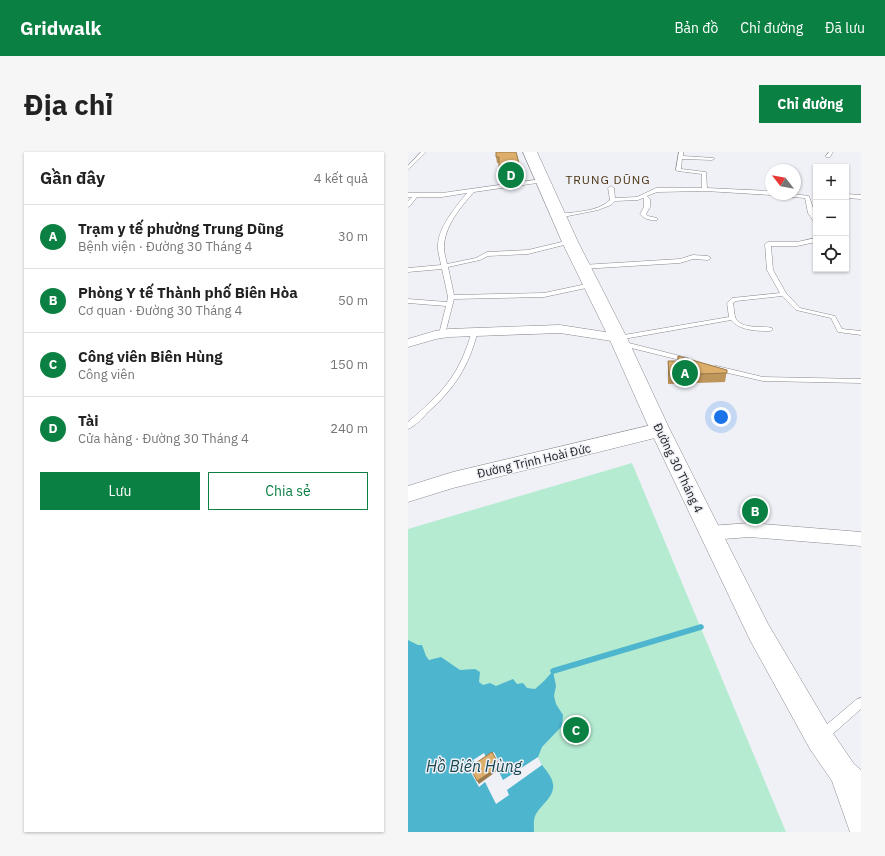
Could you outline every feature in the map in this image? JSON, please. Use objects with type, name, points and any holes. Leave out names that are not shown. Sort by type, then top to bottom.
[{"type":"main road","name":"Đường 30 Tháng 4","points":[[530,152],[590,285],[620,340],[660,430],[772,658],[820,739],[852,782],[861,822]]},
{"type":"street","points":[[408,343],[420,338],[442,334],[475,331],[560,329],[620,340]]},
{"type":"street","name":"Đường Trịnh Hoài Đức","points":[[408,494],[459,479],[660,430]]},
{"type":"street","points":[[710,533],[750,530],[861,539]]},
{"type":"lane","points":[[408,169],[424,152]]},
{"type":"lane","points":[[705,190],[704,173],[678,170],[680,155],[712,159]]},
{"type":"lane","points":[[408,195],[438,196],[542,181]]},
{"type":"lane","points":[[611,188],[613,200]]},
{"type":"lane","points":[[558,216],[602,208],[610,204],[613,200],[644,196],[656,190],[705,190],[765,193]]},
{"type":"lane","points":[[442,334],[450,301],[441,250],[444,231],[459,207],[472,191]]},
{"type":"lane","points":[[408,205],[415,196]]},
{"type":"lane","points":[[644,196],[647,199],[647,207],[643,214],[646,217],[655,218]]},
{"type":"lane","points":[[801,196],[807,197],[813,216]]},
{"type":"lane","points":[[849,196],[861,197]]},
{"type":"lane","points":[[813,241],[797,244],[768,244],[770,270],[784,294],[798,309],[817,315],[834,317],[839,330],[861,333]]},
{"type":"lane","points":[[408,270],[445,266],[478,260],[487,254],[528,252],[570,242]]},
{"type":"lane","points":[[582,267],[680,261],[693,257],[708,258]]},
{"type":"lane","points":[[408,301],[450,301],[544,295],[590,285]]},
{"type":"lane","points":[[770,329],[755,328],[739,324],[733,318],[730,304],[732,300],[784,294]]},
{"type":"lane","points":[[620,340],[733,318]]},
{"type":"lane","points":[[408,426],[429,407],[456,378],[464,364],[475,331]]},
{"type":"lane","points":[[620,340],[699,363]]},
{"type":"lane","points":[[713,367],[763,379],[861,381]]},
{"type":"lane","points":[[820,739],[861,703]]},
{"type":"green space","points":[[632,463],[786,832],[408,832],[408,529]]},
{"type":"water","name":"Hồ Biên Hùng","points":[[408,640],[418,645],[422,645],[429,660],[441,657],[460,670],[475,669],[480,672],[479,682],[483,685],[490,683],[496,686],[513,679],[517,684],[523,683],[527,688],[535,689],[553,671],[556,686],[554,696],[556,704],[563,715],[562,726],[542,747],[538,757],[541,764],[551,777],[553,788],[550,796],[535,816],[534,832],[408,832]]},
{"type":"pier","points":[[494,752],[503,769],[499,772],[503,780],[538,757],[542,765],[507,790],[509,795],[496,804],[485,782],[479,787],[469,769],[476,764],[473,760],[484,753],[486,757]]},
{"type":"building","points":[[496,152],[516,152],[521,171],[499,173],[499,157],[496,157]]},
{"type":"building","points":[[678,356],[727,370],[727,373],[669,375],[668,361],[678,361]]},
{"type":"building","points":[[492,752],[500,766],[477,781],[470,767]]},
{"type":"waterway","points":[[553,671],[701,627]]},
{"type":"place","name":"Tài","points":[[511,175]]},
{"type":"place","name":"Trạm y tế phường Trung Dũng","points":[[685,373]]},
{"type":"place","name":"Phòng Y tế Thành phố Biên Hòa","points":[[755,511]]},
{"type":"place","name":"Công viên Biên Hùng","points":[[576,730]]},
{"type":"district","name":"TRUNG DŨNG","points":[[608,180]]}]
